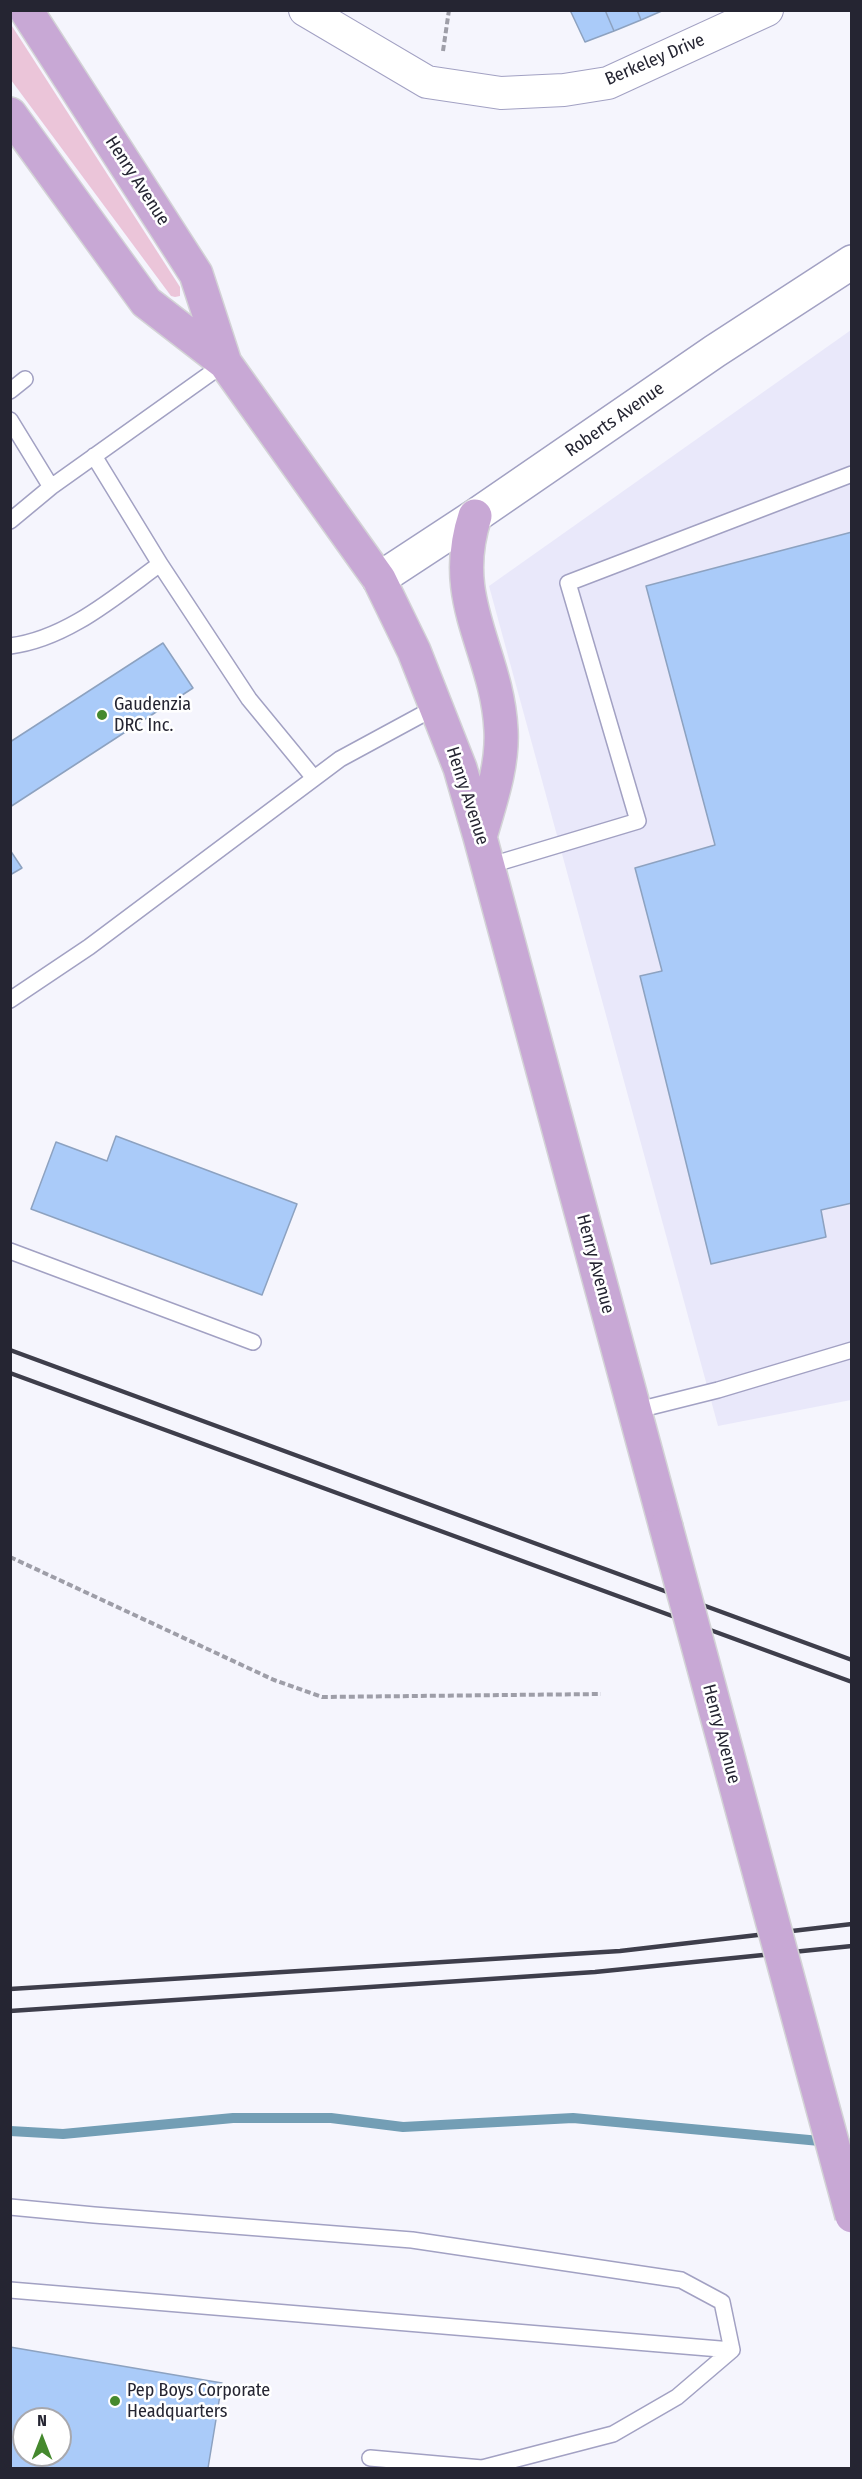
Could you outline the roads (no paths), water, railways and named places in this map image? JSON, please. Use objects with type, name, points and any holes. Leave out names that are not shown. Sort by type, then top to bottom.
[{"type":"main road","name":"Henry Avenue","points":[[26,10],[196,274],[225,363]]},
{"type":"main road","name":"Henry Avenue","points":[[10,114],[146,302],[225,363],[379,579],[414,651],[460,768],[484,851],[852,2216]]},
{"type":"main road","name":"Roberts Avenue","points":[[379,579],[715,351],[852,262]]},
{"type":"main road","points":[[475,516],[467,548],[466,577],[469,600],[494,688],[501,729],[500,757],[484,851]]},
{"type":"street","name":"Berkeley Drive","points":[[306,10],[427,81],[501,93],[564,90],[609,83],[767,10]]},
{"type":"lane","points":[[10,521],[51,487],[225,363]]},
{"type":"lane","points":[[10,391],[25,380]]},
{"type":"lane","points":[[10,420],[51,487]]},
{"type":"lane","points":[[94,456],[160,564],[249,699],[314,778]]},
{"type":"lane","points":[[484,851],[638,821],[568,584],[852,474]]},
{"type":"lane","points":[[10,646],[28,644],[90,616],[160,564]]},
{"type":"lane","points":[[10,1000],[89,947],[340,759],[436,707]]},
{"type":"lane","points":[[10,1251],[253,1342]]},
{"type":"lane","points":[[634,1411],[718,1390],[852,1350]]},
{"type":"lane","points":[[10,2206],[94,2216],[412,2240],[681,2280],[722,2302],[732,2350]]},
{"type":"lane","points":[[10,2290],[732,2350]]},
{"type":"lane","points":[[370,2458],[482,2468],[613,2434],[677,2397],[732,2350]]},
{"type":"waterway","points":[[10,2131],[63,2134],[233,2118],[331,2118],[403,2127],[573,2118],[852,2144]]},
{"type":"railway","points":[[10,1350],[852,1660]]},
{"type":"railway","points":[[10,1373],[852,1682]]},
{"type":"railway","points":[[10,1989],[620,1951],[852,1924]]},
{"type":"railway","points":[[10,2011],[595,1972],[852,1946]]},
{"type":"place","name":"Gaudenzia DRC Inc.","points":[[102,715]]},
{"type":"place","name":"Pep Boys Corporate Headquarters","points":[[115,2401]]}]
